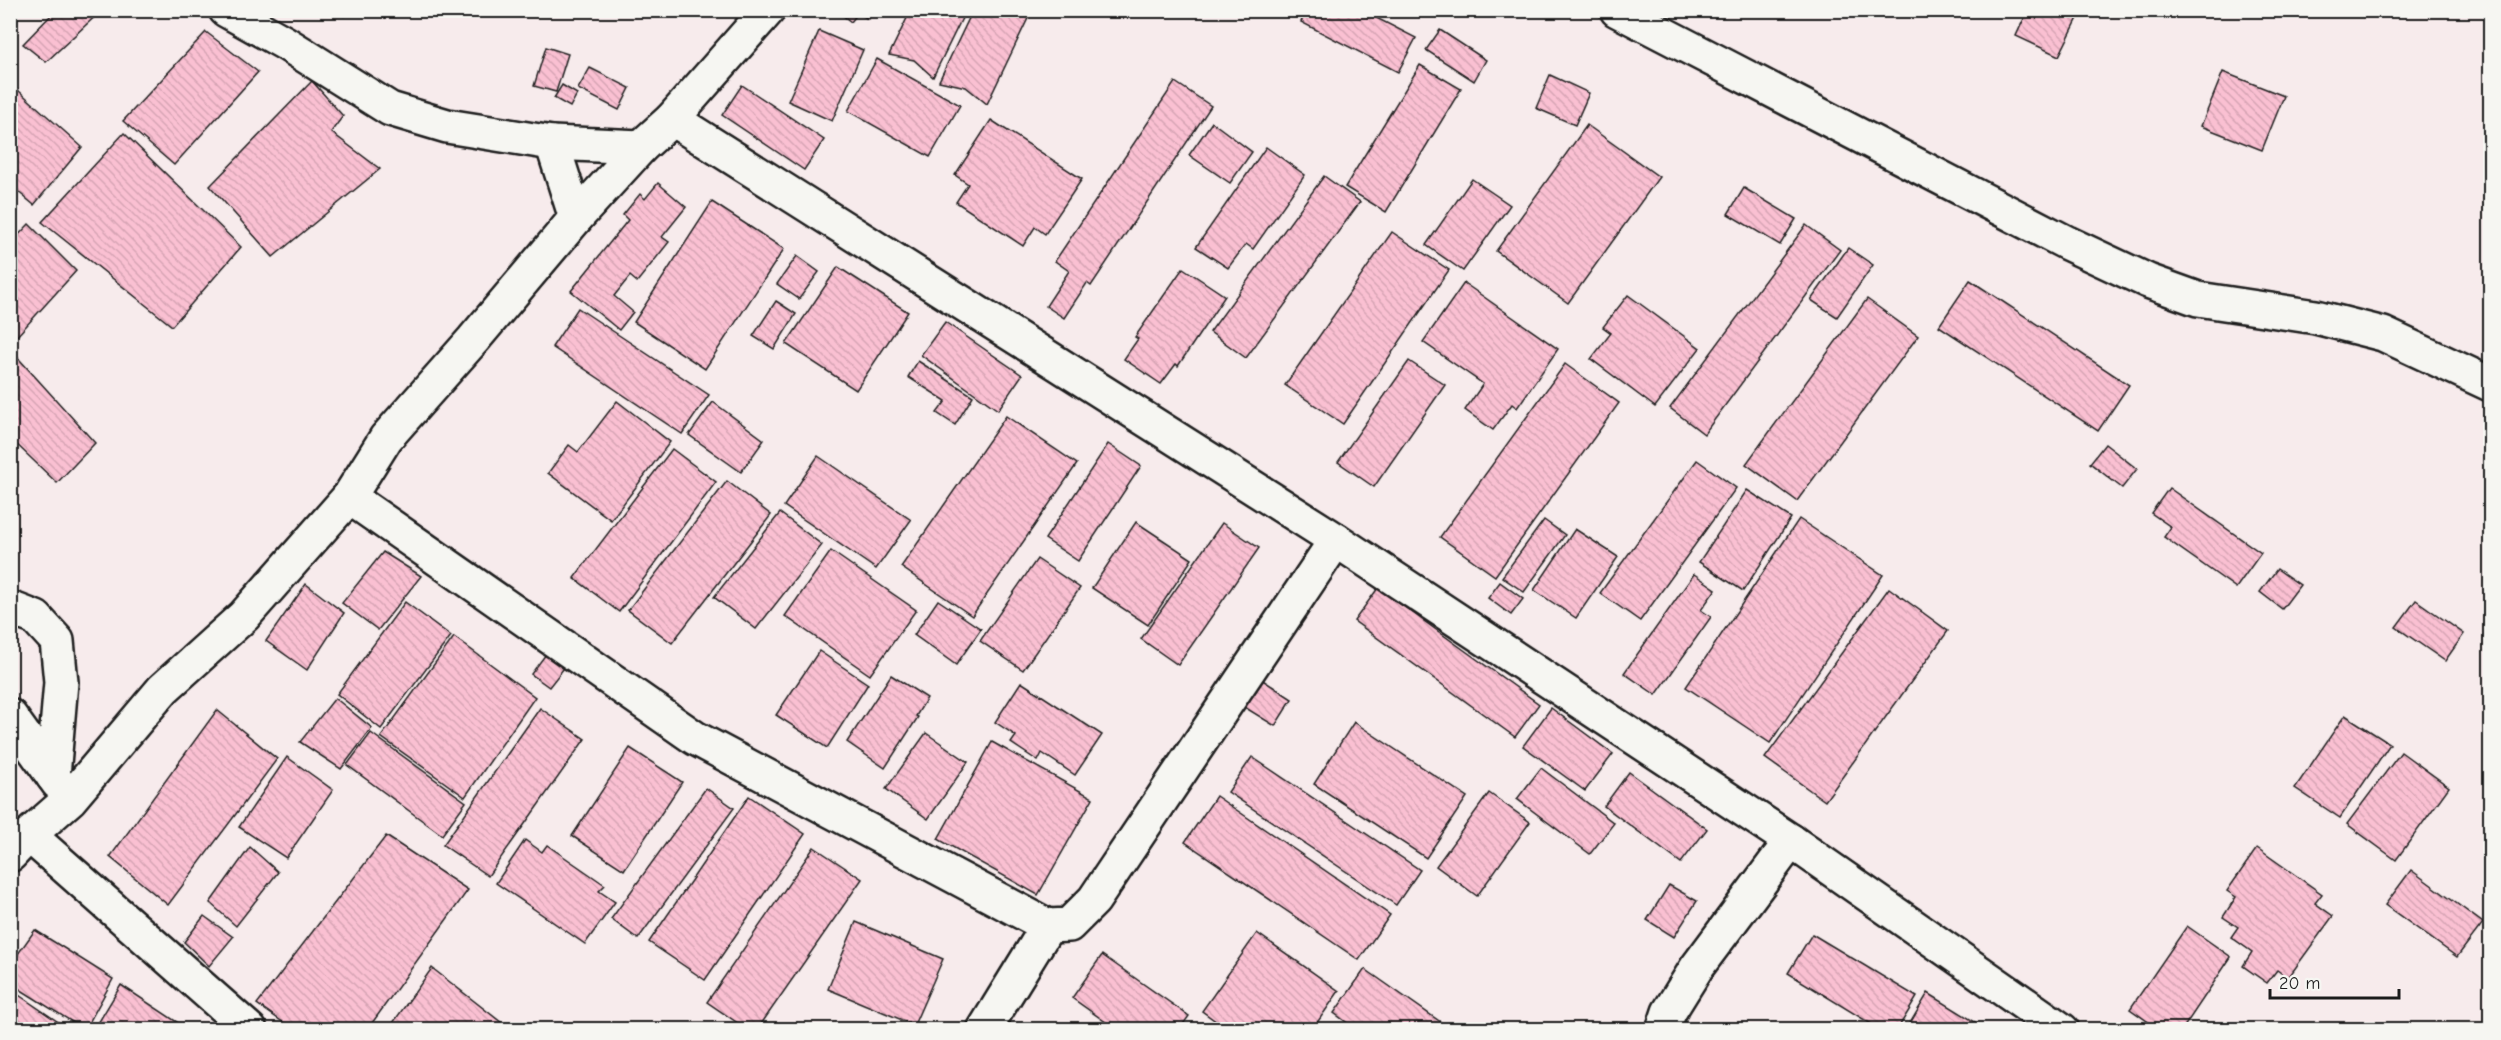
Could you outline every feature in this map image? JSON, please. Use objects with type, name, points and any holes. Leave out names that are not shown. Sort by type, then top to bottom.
[{"type":"street","points":[[226,10],[285,43],[390,110],[447,126],[552,143],[640,147]]},
{"type":"street","points":[[250,1029],[20,845],[62,787],[163,689],[243,616],[350,497],[386,438],[576,218],[640,147],[672,119],[768,10]]},
{"type":"street","points":[[1617,10],[2067,243],[2148,281],[2198,299],[2316,317],[2383,334],[2490,384]]},
{"type":"street","points":[[672,119],[1336,540],[1791,841],[2062,1029]]},
{"type":"street","points":[[552,143],[576,218]]},
{"type":"street","points":[[350,497],[695,738],[1048,926],[1068,925],[1094,900],[1336,540]]},
{"type":"street","points":[[10,608],[36,618],[57,641],[61,682],[62,787]]},
{"type":"street","points":[[10,716],[62,787]]},
{"type":"street","points":[[1663,1029],[1669,1012],[1697,967],[1791,841]]},
{"type":"street","points":[[984,1029],[1048,926]]},
{"type":"building","points":[[56,10],[102,10],[46,62],[23,44]]},
{"type":"building","points":[[335,10],[348,10],[344,16]]},
{"type":"building","points":[[836,10],[873,10],[868,19],[858,13],[851,22]]},
{"type":"building","points":[[911,10],[966,10],[933,77],[914,60],[889,55]]},
{"type":"building","points":[[973,10],[1032,10],[987,104],[966,87],[939,81]]},
{"type":"building","points":[[1307,10],[1361,10],[1416,38],[1398,72],[1301,22]]},
{"type":"building","points":[[2028,10],[2066,10],[2079,16],[2059,56],[2016,36]]},
{"type":"building","points":[[1440,30],[1486,60],[1474,81],[1426,50]]},
{"type":"building","points":[[819,31],[863,50],[832,121],[788,101]]},
{"type":"building","points":[[206,32],[258,72],[174,165],[123,121]]},
{"type":"building","points":[[546,47],[568,54],[556,92],[534,86]]},
{"type":"building","points":[[877,59],[960,105],[930,157],[848,111]]},
{"type":"building","points":[[1420,65],[1461,89],[1386,212],[1345,187]]},
{"type":"building","points":[[590,68],[630,88],[619,110],[578,89]]},
{"type":"building","points":[[2223,72],[2284,96],[2262,150],[2201,126]]},
{"type":"building","points":[[1550,75],[1589,93],[1575,125],[1536,108]]},
{"type":"building","points":[[312,81],[343,116],[331,132],[380,169],[273,257],[210,186]]},
{"type":"building","points":[[1175,82],[1211,106],[1091,286],[1087,283],[1064,318],[1046,306],[1069,271],[1055,261]]},
{"type":"building","points":[[10,83],[82,147],[34,205],[10,185]]},
{"type":"building","points":[[562,85],[577,94],[570,107],[554,98]]},
{"type":"building","points":[[742,85],[824,140],[804,170],[722,115]]},
{"type":"building","points":[[991,120],[1082,179],[1045,234],[1035,227],[1023,246],[956,202],[968,184],[955,175]]},
{"type":"building","points":[[1212,122],[1252,152],[1230,183],[1189,155]]},
{"type":"building","points":[[1587,125],[1659,177],[1568,303],[1496,251]]},
{"type":"building","points":[[124,133],[241,247],[172,326],[42,222]]},
{"type":"building","points":[[1266,147],[1305,175],[1253,249],[1246,244],[1228,268],[1196,247]]},
{"type":"building","points":[[1324,176],[1360,202],[1246,358],[1210,332]]},
{"type":"building","points":[[1472,179],[1510,205],[1463,271],[1426,245]]},
{"type":"building","points":[[658,183],[686,207],[662,237],[669,242],[637,282],[630,276],[614,296],[633,312],[619,330],[571,291],[628,220],[623,215],[640,194],[645,199]]},
{"type":"building","points":[[1744,188],[1796,219],[1780,245],[1728,214]]},
{"type":"building","points":[[712,202],[784,249],[705,369],[634,322]]},
{"type":"building","points":[[29,224],[76,271],[17,336],[10,330],[10,244]]},
{"type":"building","points":[[1806,225],[1840,250],[1704,434],[1670,408]]},
{"type":"building","points":[[1392,232],[1449,270],[1343,424],[1285,385]]},
{"type":"building","points":[[1848,248],[1873,265],[1837,317],[1811,300]]},
{"type":"building","points":[[797,256],[819,272],[799,299],[777,284]]},
{"type":"building","points":[[838,267],[908,312],[856,390],[786,344]]},
{"type":"building","points":[[1183,268],[1225,296],[1178,366],[1176,364],[1161,384],[1124,359],[1138,339],[1135,337]]},
{"type":"building","points":[[1970,280],[2129,385],[2098,431],[1939,326]]},
{"type":"building","points":[[1464,283],[1558,349],[1517,408],[1512,404],[1493,430],[1465,410],[1483,384],[1423,342]]},
{"type":"building","points":[[1628,295],[1700,348],[1655,407],[1591,359],[1611,333],[1603,327]]},
{"type":"building","points":[[1867,299],[1918,336],[1797,501],[1746,464]]},
{"type":"building","points":[[776,301],[796,314],[774,349],[753,336]]},
{"type":"building","points":[[578,308],[709,395],[682,434],[552,347]]},
{"type":"building","points":[[945,322],[1022,375],[998,410],[921,355]]},
{"type":"building","points":[[10,349],[95,443],[57,483],[10,438]]},
{"type":"building","points":[[918,361],[973,396],[955,425],[937,413],[946,401],[908,377]]},
{"type":"building","points":[[1409,361],[1445,385],[1374,487],[1338,462]]},
{"type":"building","points":[[1565,364],[1619,403],[1495,576],[1440,537]]},
{"type":"building","points":[[617,401],[670,442],[611,520],[548,473],[569,445],[578,452]]},
{"type":"building","points":[[713,402],[764,440],[741,472],[689,435]]},
{"type":"building","points":[[1006,416],[1077,464],[972,616],[901,567]]},
{"type":"building","points":[[1108,444],[1141,466],[1078,561],[1045,539]]},
{"type":"building","points":[[2105,444],[2137,469],[2122,488],[2090,463]]},
{"type":"building","points":[[672,449],[716,482],[619,612],[574,578]]},
{"type":"building","points":[[818,456],[911,520],[876,569],[784,506]]},
{"type":"building","points":[[1697,460],[1736,488],[1640,621],[1600,593]]},
{"type":"building","points":[[727,481],[771,515],[672,643],[628,610]]},
{"type":"building","points":[[2169,488],[2261,553],[2236,588],[2164,537],[2171,527],[2151,513]]},
{"type":"building","points":[[1747,490],[1791,518],[1743,591],[1699,562]]},
{"type":"building","points":[[780,513],[822,545],[756,629],[714,597]]},
{"type":"building","points":[[1799,519],[1883,575],[1770,743],[1686,687]]},
{"type":"building","points":[[1544,520],[1565,535],[1524,592],[1502,577]]},
{"type":"building","points":[[1136,522],[1192,559],[1148,625],[1092,588]]},
{"type":"building","points":[[1222,523],[1259,548],[1178,665],[1141,639]]},
{"type":"building","points":[[1575,529],[1618,557],[1576,618],[1534,590]]},
{"type":"building","points":[[831,551],[916,610],[870,675],[785,616]]},
{"type":"building","points":[[383,552],[421,576],[378,630],[342,603]]},
{"type":"building","points":[[1037,559],[1080,588],[1023,670],[980,641]]},
{"type":"building","points":[[2277,569],[2300,585],[2282,609],[2260,592]]},
{"type":"building","points":[[1694,574],[1716,589],[1701,610],[1711,617],[1656,695],[1624,673]]},
{"type":"building","points":[[1500,582],[1523,599],[1511,615],[1488,598]]},
{"type":"building","points":[[306,584],[344,613],[307,670],[266,641]]},
{"type":"building","points":[[1378,588],[1539,704],[1515,737],[1354,621]]},
{"type":"building","points":[[1889,588],[1948,631],[1825,801],[1765,758]]},
{"type":"building","points":[[938,600],[981,629],[956,665],[914,635]]},
{"type":"building","points":[[2416,600],[2464,634],[2445,661],[2396,627]]},
{"type":"building","points":[[405,602],[451,636],[381,729],[337,694]]},
{"type":"building","points":[[454,637],[535,697],[465,797],[381,737]]},
{"type":"building","points":[[819,651],[868,684],[827,748],[776,715]]},
{"type":"building","points":[[546,654],[564,668],[549,687],[531,674]]},
{"type":"building","points":[[891,675],[927,698],[916,716],[918,717],[885,768],[847,742]]},
{"type":"building","points":[[1258,677],[1292,699],[1275,726],[1241,705]]},
{"type":"building","points":[[1021,682],[1102,735],[1075,775],[1042,753],[1038,761],[1011,743],[1016,736],[995,722]]},
{"type":"building","points":[[335,698],[372,728],[341,769],[300,742]]},
{"type":"building","points":[[540,708],[585,739],[488,876],[443,845]]},
{"type":"building","points":[[1551,708],[1613,754],[1585,791],[1523,746]]},
{"type":"building","points":[[217,710],[277,759],[168,905],[110,857]]},
{"type":"building","points":[[2345,715],[2390,744],[2340,818],[2295,788]]},
{"type":"building","points":[[1354,722],[1467,797],[1426,858],[1314,784]]},
{"type":"building","points":[[371,733],[466,802],[442,835],[347,765]]},
{"type":"building","points":[[926,733],[968,762],[928,819],[886,789]]},
{"type":"building","points":[[992,742],[1093,798],[1038,895],[938,839]]},
{"type":"building","points":[[630,748],[682,782],[624,870],[572,836]]},
{"type":"building","points":[[2401,752],[2449,787],[2396,860],[2347,824]]},
{"type":"building","points":[[287,757],[333,790],[286,858],[239,827]]},
{"type":"building","points":[[1252,757],[1420,870],[1396,905],[1228,792]]},
{"type":"building","points":[[1541,768],[1614,823],[1590,854],[1517,799]]},
{"type":"building","points":[[1629,772],[1707,829],[1681,863],[1604,806]]},
{"type":"building","points":[[706,788],[734,808],[638,939],[611,919]]},
{"type":"building","points":[[1489,793],[1530,822],[1477,896],[1436,866]]},
{"type":"building","points":[[749,796],[805,834],[705,980],[649,942]]},
{"type":"building","points":[[1216,796],[1390,915],[1359,960],[1185,842]]},
{"type":"building","points":[[386,836],[468,890],[367,1030],[294,1030],[257,1004]]},
{"type":"building","points":[[525,840],[542,852],[547,845],[605,885],[599,891],[615,902],[585,944],[496,883]]},
{"type":"building","points":[[250,847],[278,872],[236,926],[210,903]]},
{"type":"building","points":[[814,847],[862,879],[757,1030],[748,1030],[707,1002]]},
{"type":"building","points":[[2257,848],[2322,894],[2315,903],[2333,916],[2288,978],[2277,970],[2267,983],[2243,966],[2252,952],[2231,937],[2238,927],[2223,917],[2236,897],[2227,891]]},
{"type":"building","points":[[2411,870],[2483,923],[2457,957],[2385,905]]},
{"type":"building","points":[[1669,885],[1697,901],[1674,937],[1647,920]]},
{"type":"building","points":[[204,916],[233,937],[209,966],[184,942]]},
{"type":"building","points":[[856,922],[943,959],[914,1025],[828,989]]},
{"type":"building","points":[[2187,926],[2231,957],[2182,1030],[2160,1030],[2130,1009]]},
{"type":"building","points":[[35,930],[113,979],[85,1030],[10,983],[10,965]]},
{"type":"building","points":[[1257,933],[1339,991],[1312,1030],[1228,1030],[1202,1011]]},
{"type":"building","points":[[1812,934],[1917,997],[1897,1030],[1881,1030],[1788,973]]},
{"type":"building","points":[[1102,955],[1189,1016],[1179,1030],[1117,1030],[1072,998]]},
{"type":"building","points":[[432,968],[502,1023],[498,1030],[388,1030]]},
{"type":"building","points":[[1365,969],[1452,1030],[1357,1030],[1334,1013]]},
{"type":"building","points":[[121,985],[189,1030],[94,1030]]},
{"type":"building","points":[[10,989],[70,1030],[10,1030]]},
{"type":"building","points":[[1928,993],[1988,1030],[1906,1030]]}]
